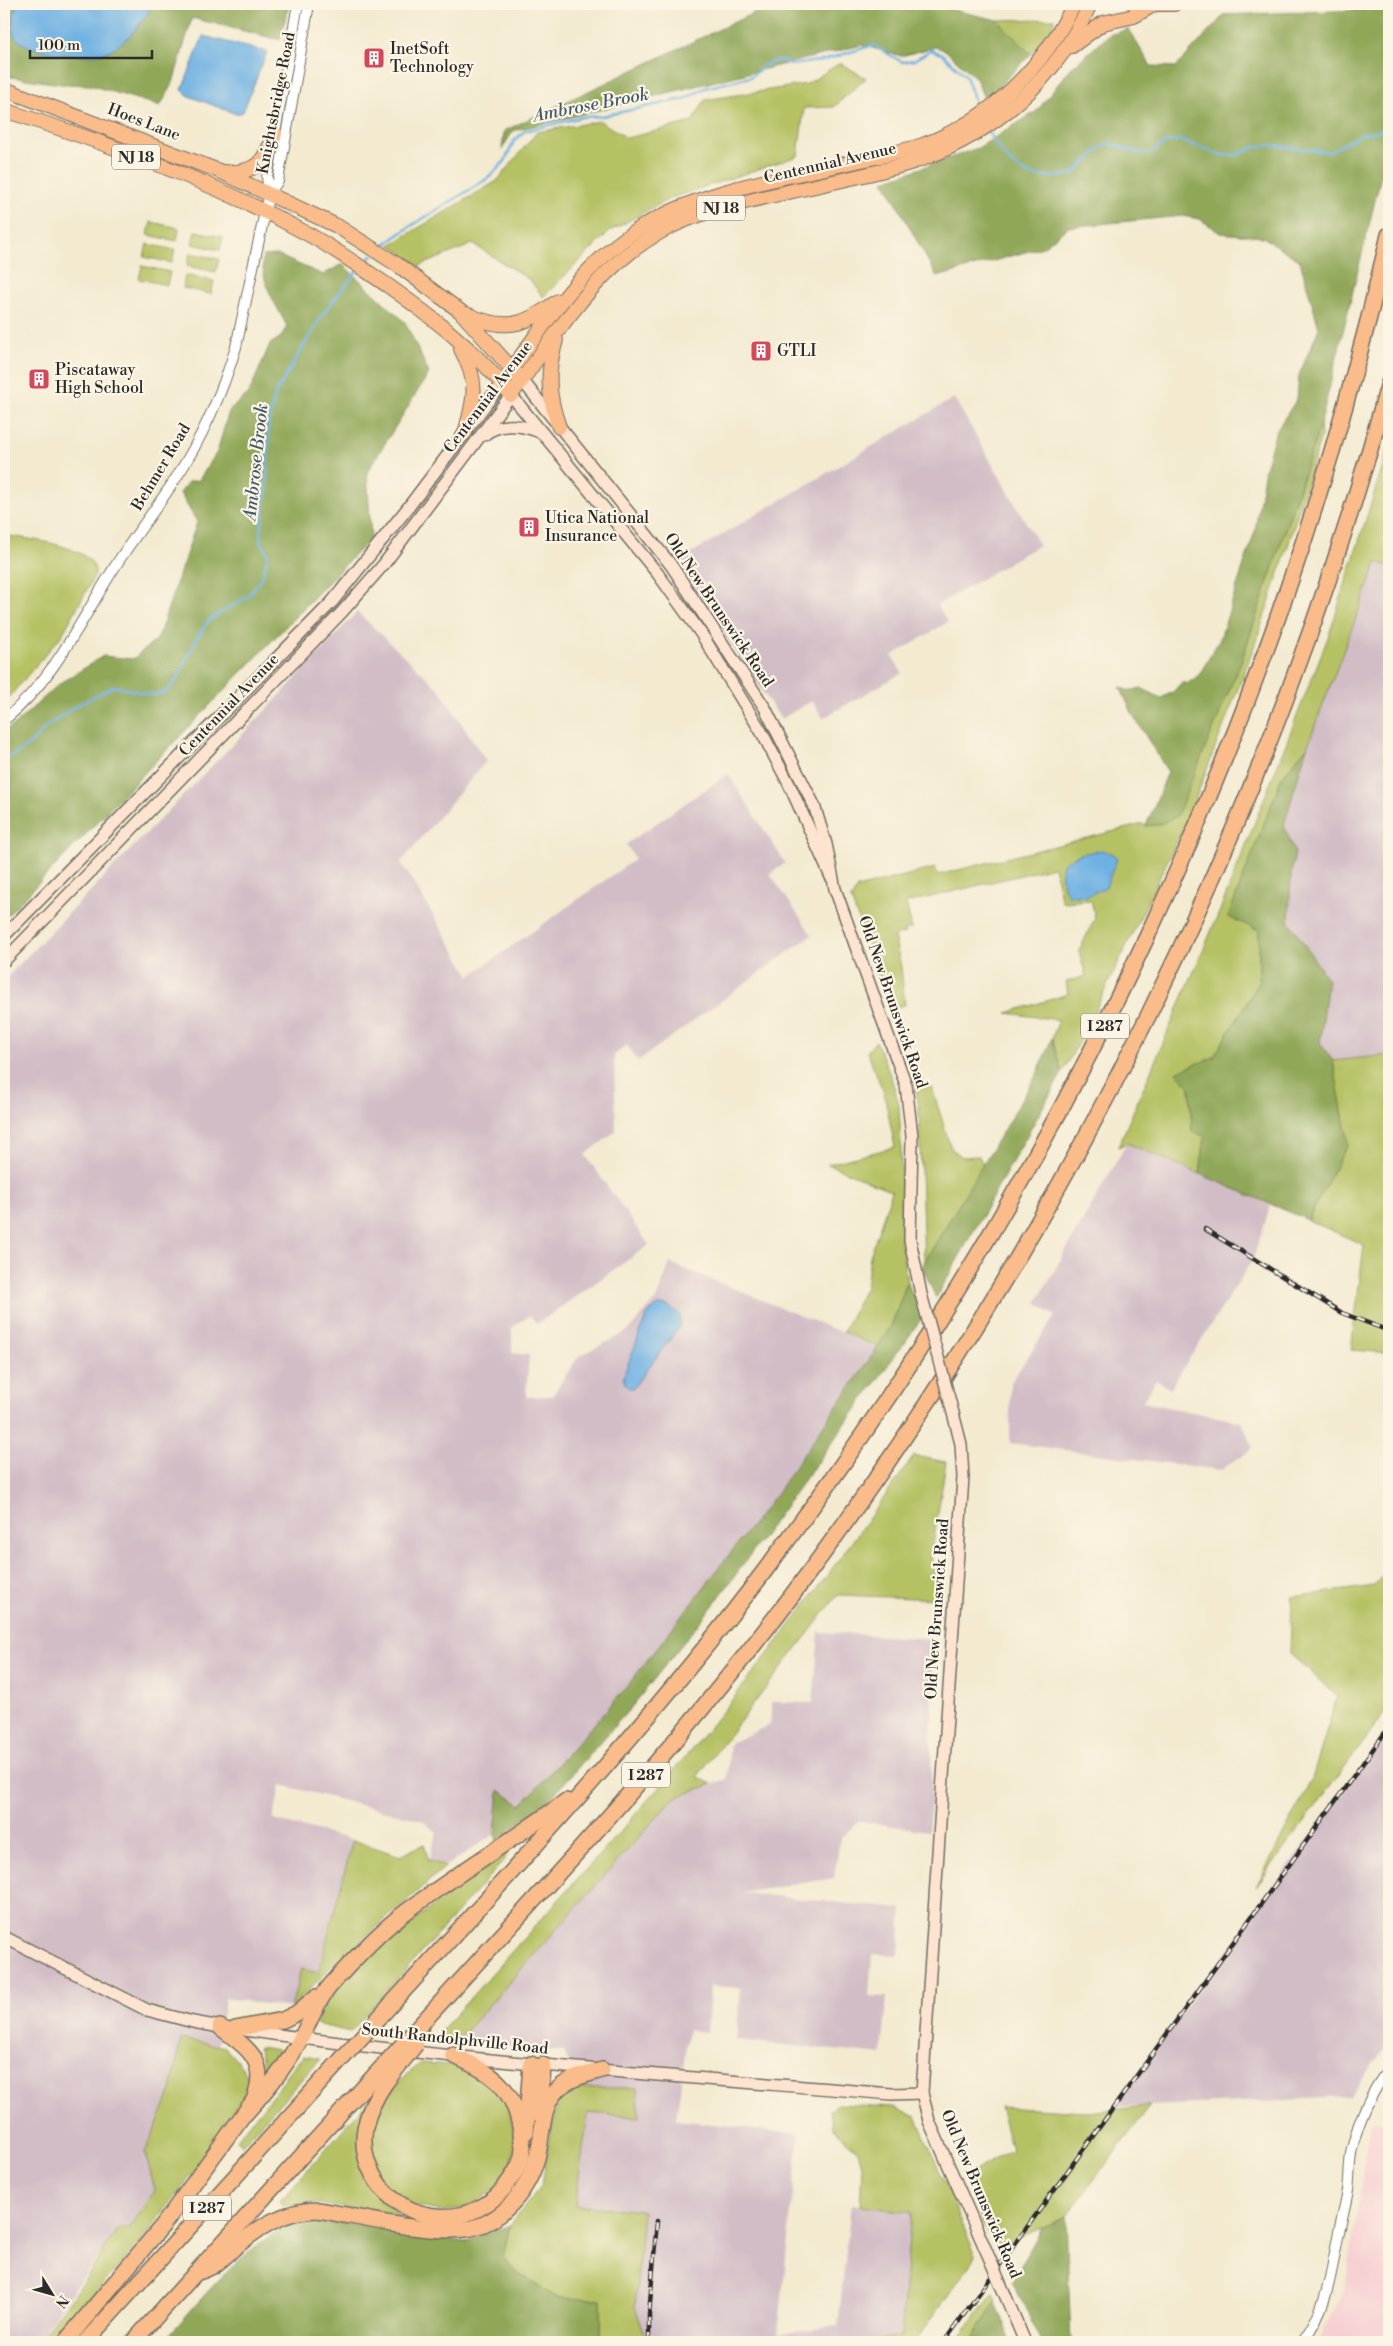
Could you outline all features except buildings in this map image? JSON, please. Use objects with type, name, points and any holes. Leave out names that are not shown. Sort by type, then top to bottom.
[{"type":"highway","name":"Centennial Avenue","points":[[992,114],[1036,63],[1062,27],[1074,4]]},
{"type":"highway","name":"Centennial Avenue","points":[[511,395],[559,330],[602,277],[630,252],[663,230],[699,214],[921,159],[1034,87],[1060,57],[1090,4]]},
{"type":"highway","points":[[1134,4],[1174,4]]},
{"type":"highway","points":[[1060,57],[1085,35],[1103,23],[1134,16],[1158,4]]},
{"type":"highway","name":"Hoes Lane","points":[[4,90],[219,171],[269,194]]},
{"type":"highway","name":"NJ 18","points":[[4,110],[102,143],[265,211]]},
{"type":"highway","name":"Centennial Avenue","points":[[502,383],[592,266],[616,245],[668,213],[699,200],[736,189],[924,144],[975,125]]},
{"type":"highway","points":[[219,171],[239,172],[257,166],[269,149],[275,133]]},
{"type":"highway","name":"Old New Brunswick Road","points":[[269,194],[304,209],[362,241],[398,265],[460,311],[522,380]]},
{"type":"highway","name":"Old New Brunswick Road","points":[[265,211],[347,257],[414,304],[455,338],[502,383],[511,395]]},
{"type":"highway","name":"I 287","points":[[85,2342],[591,1782],[728,1619],[840,1469],[921,1348],[966,1276],[1076,1083],[1134,966],[1191,840],[1260,669],[1290,585],[1347,402],[1389,235]]},
{"type":"highway","name":"NJ 18","points":[[460,311],[493,324],[525,322],[541,314],[571,291]]},
{"type":"highway","points":[[559,330],[551,356],[550,402],[559,427]]},
{"type":"highway","points":[[455,338],[470,365],[474,386],[470,438]]},
{"type":"highway","name":"I 287","points":[[133,2342],[195,2273],[380,2079],[423,2022],[634,1789],[759,1638],[890,1459],[1013,1268],[1132,1052],[1200,909],[1234,830],[1280,718],[1326,592],[1389,383]]},
{"type":"highway","points":[[65,2342],[163,2226],[245,2114],[265,2092],[301,2039],[314,2008],[329,1987],[362,1951],[403,1914],[519,1836],[591,1782]]},
{"type":"highway","points":[[228,2028],[283,2020],[298,2013],[329,1987]]},
{"type":"highway","points":[[228,2028],[252,2053],[259,2070],[258,2088],[245,2114]]},
{"type":"highway","points":[[453,2055],[490,2076],[507,2094],[516,2111],[523,2149]]},
{"type":"highway","points":[[380,2079],[368,2114],[363,2141],[368,2167],[374,2178],[388,2196],[403,2207],[419,2214],[443,2217],[464,2215],[484,2206],[506,2187],[514,2174],[526,2138],[537,2064]]},
{"type":"highway","points":[[537,2064],[540,2117],[542,2121]]},
{"type":"highway","points":[[195,2273],[212,2269],[258,2229],[273,2220],[301,2210],[318,2210],[430,2230],[466,2229],[480,2225],[492,2219],[509,2206],[527,2183],[538,2155],[542,2121],[550,2101],[563,2085],[576,2077],[602,2070]]},
{"type":"main road","name":"Old New Brunswick Road","points":[[522,380],[671,565],[765,708],[814,804],[826,844],[831,877]]},
{"type":"main road","name":"Centennial Avenue","points":[[4,961],[342,612],[384,564],[470,438],[502,383]]},
{"type":"main road","name":"Old New Brunswick Road","points":[[511,395],[658,574],[702,635],[761,731],[789,784],[831,877],[906,1085],[912,1136],[910,1240],[921,1294],[961,1444],[963,1477],[922,2092],[929,2121],[1025,2342]]},
{"type":"main road","name":"Centennial Avenue","points":[[4,936],[332,602],[470,438],[511,395]]},
{"type":"main road","points":[[470,438],[491,429],[510,426],[530,428],[543,433]]},
{"type":"main road","name":"South Randolphville Road","points":[[4,1937],[147,2010],[228,2028],[301,2039],[602,2070],[892,2094],[922,2092]]},
{"type":"street","name":"Knightsbridge Road","points":[[269,194],[268,177],[298,4]]},
{"type":"street","name":"Knightsbridge Road","points":[[269,194],[278,181],[309,4]]},
{"type":"street","name":"Behmer Road","points":[[4,720],[32,692],[69,643],[116,565],[176,478],[194,448],[229,370],[236,348],[269,194]]},
{"type":"street","points":[[1302,2342],[1316,2321],[1331,2283],[1348,2188],[1352,2149],[1366,2108],[1378,2084],[1389,2069]]},
{"type":"shaded area","points":[[954,398],[1039,545],[937,605],[948,622],[892,656],[902,673],[823,718],[812,701],[781,719],[676,562]]},
{"type":"shaded area","points":[[1377,561],[1389,566],[1389,1055],[1333,1061],[1320,1043],[1328,980],[1289,921],[1291,875],[1295,853],[1284,825],[1307,747]]},
{"type":"shaded area","points":[[357,612],[439,689],[486,761],[401,862],[470,976],[635,859],[626,844],[728,774],[785,863],[770,874],[812,935],[638,1061],[627,1045],[614,1055],[616,1131],[585,1155],[649,1245],[537,1324],[530,1315],[512,1328],[512,1353],[529,1355],[526,1397],[552,1396],[578,1357],[628,1331],[656,1300],[670,1263],[878,1347],[774,1497],[621,1694],[520,1805],[499,1790],[495,1834],[447,1865],[429,1861],[437,1832],[421,1820],[281,1785],[273,1820],[353,1840],[317,1973],[291,2008],[225,1998],[218,2045],[181,2039],[171,2091],[145,2153],[155,2189],[130,2228],[118,2229],[36,2342],[4,2342],[4,980],[272,704]]},
{"type":"shaded area","points":[[1127,1143],[1271,1204],[1253,1259],[1170,1389],[1156,1380],[1142,1402],[1242,1422],[1253,1448],[1221,1470],[1010,1443],[1010,1384],[1055,1316],[1036,1303]]},
{"type":"shaded area","points":[[819,1632],[932,1639],[931,1803],[928,1831],[859,1821],[840,1838],[834,1878],[742,1893],[902,1909],[899,1955],[872,1954],[869,1996],[887,1997],[882,2055],[736,2040],[741,1988],[710,1986],[707,2032],[688,2030],[676,2120],[799,2134],[778,2334],[838,2326],[851,2204],[911,2212],[901,2337],[845,2342],[647,2342],[635,2307],[643,2212],[575,2206],[588,2113],[564,2052],[456,2042],[674,1798],[727,1779],[730,1743],[770,1725],[772,1702],[813,1703]]},
{"type":"shaded area","points":[[1389,1729],[1389,2042],[1350,2097],[1114,2106]]},
{"type":"shaded area","points":[[1371,2121],[1389,2122],[1389,2342],[1318,2342],[1345,2289]]},
{"type":"green space","points":[[4,4],[17,4],[15,10],[79,56],[106,53],[134,32],[154,4],[289,4],[280,40],[192,18],[172,86],[160,106],[90,85],[61,84],[4,76]]},
{"type":"green space","points":[[764,4],[928,4],[997,20],[1031,54],[985,101],[976,78],[945,50],[935,47],[901,56],[862,45],[513,131],[502,149],[504,131],[760,10]]},
{"type":"green space","points":[[1389,9],[1388,147],[1320,426],[1241,662],[1177,816],[1158,825],[1146,826],[1168,772],[1133,715],[1120,687],[1129,691],[1141,688],[1161,698],[1173,692],[1182,682],[1187,684],[1199,675],[1220,639],[1255,531],[1265,468],[1276,431],[1297,399],[1299,375],[1319,328],[1300,261],[1263,237],[1220,233],[1200,219],[1182,216],[1068,227],[1043,247],[937,277],[884,181],[978,148],[1037,111],[1070,69],[1109,35],[1128,29],[1151,66],[1176,67],[1224,15]]},
{"type":"green space","points":[[1055,19],[1051,30],[1031,54],[997,20]]},
{"type":"green space","points":[[840,63],[866,78],[834,107],[804,108],[798,156],[671,198],[610,231],[543,297],[530,280],[473,244],[419,266],[390,245],[497,181],[537,132],[600,121],[627,138],[692,122],[705,100],[807,84]]},
{"type":"green space","points":[[151,222],[179,228],[177,241],[148,235]]},
{"type":"green space","points":[[195,231],[223,237],[220,250],[192,244]]},
{"type":"green space","points":[[147,244],[175,250],[172,263],[144,257]]},
{"type":"green space","points":[[190,253],[219,259],[216,272],[187,266]]},
{"type":"green space","points":[[277,255],[323,275],[342,264],[405,322],[429,373],[367,472],[371,538],[4,919],[4,731],[14,725],[58,685],[103,656],[133,659],[158,638],[197,522],[180,493],[188,482],[199,480],[217,452],[229,411],[249,393],[270,344],[281,337],[287,326],[266,284],[264,275],[263,256]]},
{"type":"green space","points":[[142,266],[170,272],[167,285],[139,279]]},
{"type":"green space","points":[[185,275],[214,281],[211,294],[183,288]]},
{"type":"green space","points":[[1320,426],[1321,436],[1286,552],[1254,647],[1187,821],[1086,1029],[1062,1073],[1052,1038],[1059,1020],[1007,1013],[1068,994],[1066,982],[1086,976],[1079,951],[1095,918],[1091,900],[1062,902],[1054,867],[906,903],[912,928],[905,930],[906,933],[894,936],[901,967],[905,1005],[890,1008],[851,899],[857,888],[935,868],[938,875],[1143,824],[1146,826],[1241,662]]},
{"type":"green space","points":[[1389,447],[1389,566],[1377,562],[1307,747],[1282,777],[1228,917],[1259,930],[1259,982],[1214,1057],[1190,1087],[1192,1132],[1205,1136],[1200,1174],[1127,1143],[1118,1147],[1219,913],[1329,635]]},
{"type":"green space","points":[[4,535],[59,545],[74,550],[93,565],[95,575],[62,635],[4,703]]},
{"type":"green space","points":[[1307,747],[1284,825],[1295,853],[1291,875],[1289,921],[1328,980],[1320,1043],[1333,1061],[1348,1143],[1308,1220],[1200,1174],[1205,1136],[1192,1132],[1190,1087],[1176,1072],[1214,1057],[1259,982],[1259,930],[1228,917],[1282,777]]},
{"type":"green space","points":[[1052,1038],[1062,1073],[936,1298],[922,1266],[1037,1074]]},
{"type":"green space","points":[[876,1041],[891,1077],[899,1104],[901,1243],[907,1282],[892,1324],[878,1347],[843,1332],[866,1287],[870,1256],[892,1191],[828,1164],[895,1147],[884,1093],[867,1052]]},
{"type":"green space","points":[[1389,1055],[1389,1353],[1351,1350],[1364,1245],[1308,1220],[1348,1143],[1333,1061]]},
{"type":"green space","points":[[912,1064],[924,1082],[932,1088],[951,1148],[962,1157],[979,1156],[983,1165],[924,1264],[919,1108]]},
{"type":"green space","points":[[907,1282],[923,1317],[715,1603],[634,1704],[553,1796],[497,1841],[495,1834],[499,1790],[521,1805],[621,1694],[774,1497],[878,1347],[892,1324]]},
{"type":"green space","points":[[914,1456],[946,1462],[931,1557],[939,1599],[838,1595],[697,1777],[712,1784],[674,1798],[456,2042],[433,2040],[697,1743],[792,1622]]},
{"type":"green space","points":[[1389,1570],[1389,1707],[1256,1887],[1312,1779],[1337,1696],[1290,1654],[1292,1597],[1374,1586]]},
{"type":"green space","points":[[353,1840],[400,1856],[424,1844],[429,1861],[446,1866],[329,1969],[291,2008],[301,1969],[318,1973]]},
{"type":"green space","points":[[507,1853],[505,1859],[350,2032],[316,2024],[331,1995],[393,1935]]},
{"type":"green space","points":[[181,2039],[225,2047],[244,2070],[250,2082],[250,2096],[143,2239],[52,2342],[37,2342],[78,2290],[118,2228],[130,2228],[155,2190],[145,2153],[171,2091]]},
{"type":"green space","points":[[258,2047],[285,2051],[264,2086],[262,2058]]},
{"type":"green space","points":[[303,2056],[320,2059],[242,2145],[236,2140]]},
{"type":"green space","points":[[421,2063],[451,2065],[477,2073],[491,2081],[510,2110],[515,2146],[511,2167],[493,2191],[471,2206],[446,2212],[413,2206],[381,2181],[369,2143],[377,2108],[402,2079]]},
{"type":"green space","points":[[571,2088],[637,2088],[640,2117],[588,2113],[575,2205],[643,2211],[635,2307],[647,2342],[601,2342],[601,2299],[557,2298],[516,2272],[503,2257],[510,2225],[542,2185],[550,2133],[558,2102]]},
{"type":"green space","points":[[368,2101],[363,2114],[383,2197],[381,2200],[401,2216],[358,2207],[357,2210],[313,2203],[283,2205],[280,2201]]},
{"type":"green space","points":[[837,2104],[893,2107],[916,2116],[976,2256],[915,2342],[845,2342],[901,2337],[911,2212],[860,2206],[862,2166],[858,2151],[832,2128],[830,2111]]},
{"type":"green space","points":[[1150,2106],[1066,2217],[1000,2246],[983,2225],[968,2174],[1012,2150],[1000,2107],[1086,2112]]},
{"type":"green space","points":[[305,2216],[465,2242],[510,2225],[503,2257],[516,2272],[557,2298],[601,2299],[601,2342],[163,2342],[211,2288],[245,2255],[283,2227]]},
{"type":"green space","points":[[1066,2217],[1071,2342],[1042,2342],[1012,2281],[1042,2228]]},
{"type":"green space","points":[[993,2293],[996,2302],[971,2342],[956,2342]]},
{"type":"green space","points":[[996,2302],[1011,2342],[971,2342]]},
{"type":"water","points":[[17,4],[154,4],[133,32],[114,48],[98,54],[73,55],[44,51],[21,43],[15,37],[13,29]]},
{"type":"water","points":[[203,36],[267,52],[243,112],[236,114],[189,96],[182,90]]},
{"type":"water","points":[[1102,850],[1113,854],[1117,859],[1106,887],[1087,896],[1069,896],[1062,879],[1062,866],[1064,862],[1080,854]]},
{"type":"water","points":[[660,1305],[668,1306],[680,1315],[680,1326],[633,1388],[629,1388],[625,1384],[623,1377],[646,1317],[650,1311]]},
{"type":"waterway","name":"Ambrose Brook","points":[[381,247],[487,179],[505,161],[514,141],[525,131],[582,117],[602,116],[684,99],[705,88],[750,77],[767,64],[780,60],[792,65],[825,60],[873,45],[902,62],[914,60],[931,50],[942,54],[966,76],[978,111]]},
{"type":"waterway","name":"Ambrose Brook","points":[[987,130],[1000,151],[1019,169],[1033,175],[1047,176],[1072,175],[1108,143],[1139,153],[1153,152],[1166,142],[1180,140],[1221,155],[1238,155],[1255,147],[1270,145],[1330,152],[1359,135],[1386,129]]},
{"type":"waterway","name":"Ambrose Brook","points":[[365,263],[373,255]]},
{"type":"waterway","name":"Ambrose Brook","points":[[4,762],[30,744],[47,726],[74,707],[114,686],[151,695],[166,692],[176,681],[197,638],[209,620],[248,596],[262,578],[268,554],[260,539],[267,485],[269,420],[276,392],[325,311],[357,271]]},
{"type":"railway","points":[[1205,1229],[1342,1313],[1389,1331]]},
{"type":"railway","points":[[944,2342],[1389,1727]]},
{"type":"railway","points":[[649,2342],[649,2315],[657,2221]]},
{"type":"place","name":"InetSoft Technology","points":[[374,58]]},
{"type":"place","name":"GTLI","points":[[761,351]]},
{"type":"place","name":"Piscataway High School","points":[[39,379]]},
{"type":"place","name":"Utica National Insurance","points":[[529,527]]}]
